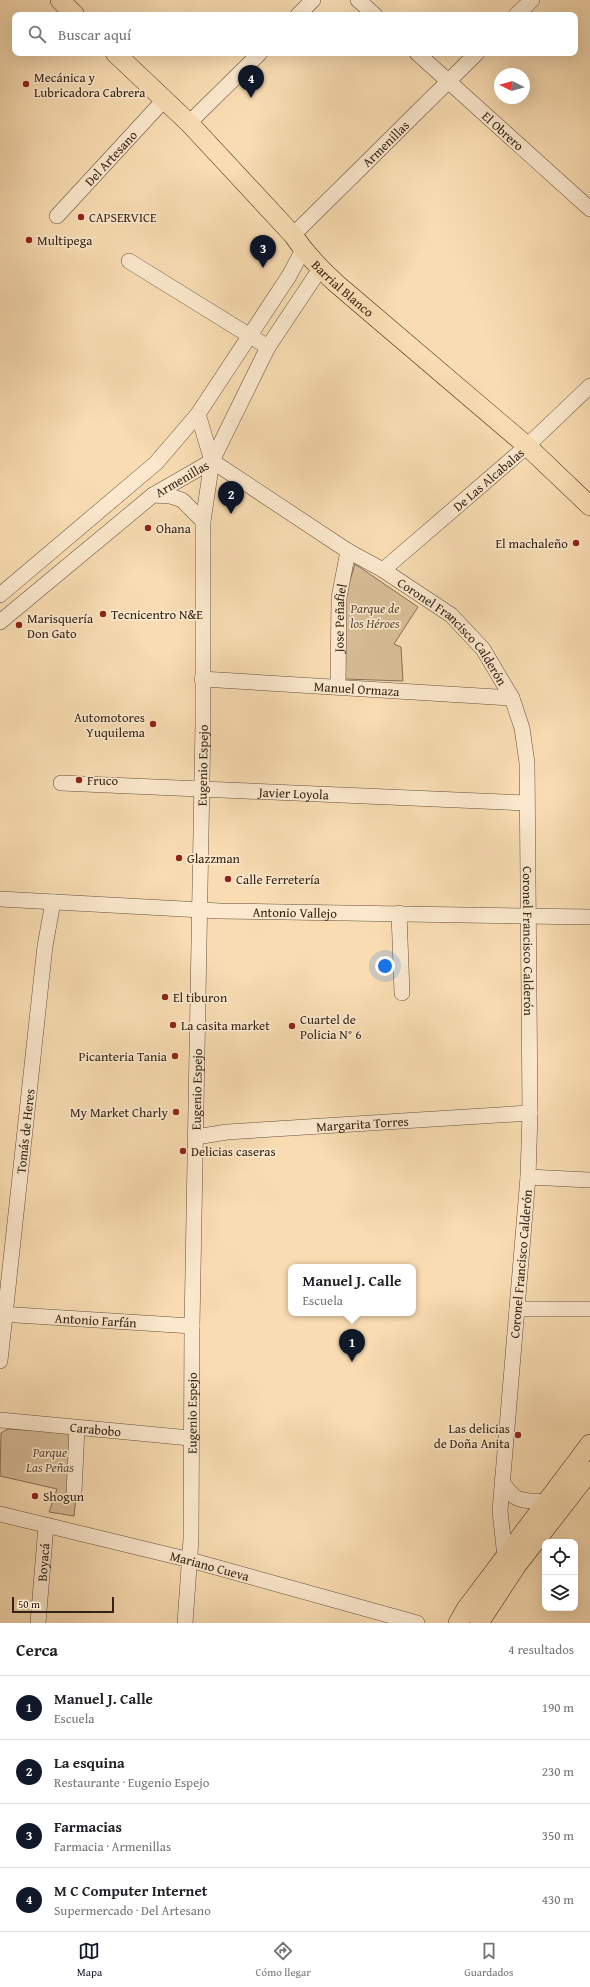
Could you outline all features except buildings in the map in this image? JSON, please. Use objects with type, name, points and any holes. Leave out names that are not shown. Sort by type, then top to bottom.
[{"type":"main road","points":[[60,0],[72,12]]},
{"type":"main road","name":"Barrial Blanco","points":[[117,56],[189,123],[298,242],[320,269],[527,446],[590,506]]},
{"type":"main road","points":[[479,1623],[511,1561],[547,1502],[590,1444]]},
{"type":"main road","points":[[458,1623],[590,1471]]},
{"type":"street","points":[[301,12],[313,0]]},
{"type":"street","points":[[358,0],[372,12]]},
{"type":"street","points":[[519,12],[532,0]]},
{"type":"street","points":[[189,123],[257,56]]},
{"type":"street","name":"El Obrero","points":[[420,56],[590,209]]},
{"type":"street","name":"Armenillas","points":[[0,595],[156,463],[198,414],[289,276],[298,242],[448,81],[474,56]]},
{"type":"street","name":"Del Artesano","points":[[57,216],[164,100]]},
{"type":"street","points":[[129,261],[268,347]]},
{"type":"street","name":"Armenillas","points":[[0,622],[153,495],[212,461],[268,347],[320,269]]},
{"type":"street","name":"De Las Alcabalas","points":[[383,570],[527,446],[590,386]]},
{"type":"street","points":[[198,414],[212,461]]},
{"type":"street","name":"Eugenio Espejo","points":[[185,1623],[190,1560],[190,1438],[201,788],[203,521],[212,461]]},
{"type":"street","name":"Coronel Francisco Calderón","points":[[212,461],[348,551],[383,570],[451,615],[483,649],[512,698],[522,728],[526,763],[527,803],[530,1113],[528,1176],[500,1511],[511,1561]]},
{"type":"street","points":[[153,495],[170,496],[182,500],[203,521]]},
{"type":"street","name":"Jose Peñafiel","points":[[338,686],[339,598],[348,551]]},
{"type":"street","name":"Manuel Ormaza","points":[[202,679],[338,686],[512,698]]},
{"type":"street","name":"Javier Loyola","points":[[61,783],[527,803]]},
{"type":"street","name":"Antonio Vallejo","points":[[0,899],[220,911],[590,917]]},
{"type":"street","name":"Tomás de Heres","points":[[0,1361],[3,1314],[45,946],[53,902]]},
{"type":"street","points":[[399,913],[402,993]]},
{"type":"street","name":"Margarita Torres","points":[[196,1137],[227,1132],[530,1113]]},
{"type":"street","points":[[528,1176],[590,1180]]},
{"type":"street","points":[[518,1308],[590,1309]]},
{"type":"street","name":"Antonio Farfán","points":[[3,1314],[192,1326]]},
{"type":"street","name":"Carabobo","points":[[0,1420],[190,1438]]},
{"type":"street","points":[[74,1493],[77,1428]]},
{"type":"street","points":[[502,1482],[510,1494],[519,1500],[547,1502]]},
{"type":"street","name":"Mariano Cueva","points":[[0,1514],[190,1560],[417,1623]]},
{"type":"street","name":"Boyacá","points":[[38,1623],[46,1526]]},
{"type":"green space","name":"Parque de los Héroes","points":[[355,564],[418,607],[394,644],[401,647],[403,681],[345,679],[345,597]]},
{"type":"green space","name":"Parque Las Peñas","points":[[8,1429],[83,1433],[74,1516],[49,1512],[57,1489],[0,1476],[1,1433]]},
{"type":"place","name":"Mecánica y Lubricadora Cabrera","points":[[26,84]]},
{"type":"place","name":"M C Computer Internet","points":[[251,98]]},
{"type":"place","name":"CAPSERVICE","points":[[81,217]]},
{"type":"place","name":"Multipega","points":[[29,240]]},
{"type":"place","name":"Farmacias","points":[[263,268]]},
{"type":"place","name":"La esquina","points":[[231,514]]},
{"type":"place","name":"Ohana","points":[[148,528]]},
{"type":"place","name":"El machaleño","points":[[576,543]]},
{"type":"place","name":"Tecnicentro N&E","points":[[103,614]]},
{"type":"place","name":"Marisquería Don Gato","points":[[19,625]]},
{"type":"place","name":"Automotores Yuquilema","points":[[153,724]]},
{"type":"place","name":"Fruco","points":[[79,780]]},
{"type":"place","name":"Glazzman","points":[[179,858]]},
{"type":"place","name":"Calle Ferretería","points":[[228,879]]},
{"type":"place","name":"El tiburon","points":[[165,997]]},
{"type":"place","name":"La casita market","points":[[173,1025]]},
{"type":"place","name":"Cuartel de Policia N° 6","points":[[292,1026]]},
{"type":"place","name":"Picanteria Tania","points":[[175,1056]]},
{"type":"place","name":"My Market Charly","points":[[176,1112]]},
{"type":"place","name":"Delicias caseras","points":[[183,1151]]},
{"type":"place","name":"Manuel J. Calle","points":[[352,1362]]},
{"type":"place","name":"Las delicias de Doña Anita","points":[[518,1435]]},
{"type":"place","name":"Shogun","points":[[35,1496]]}]
